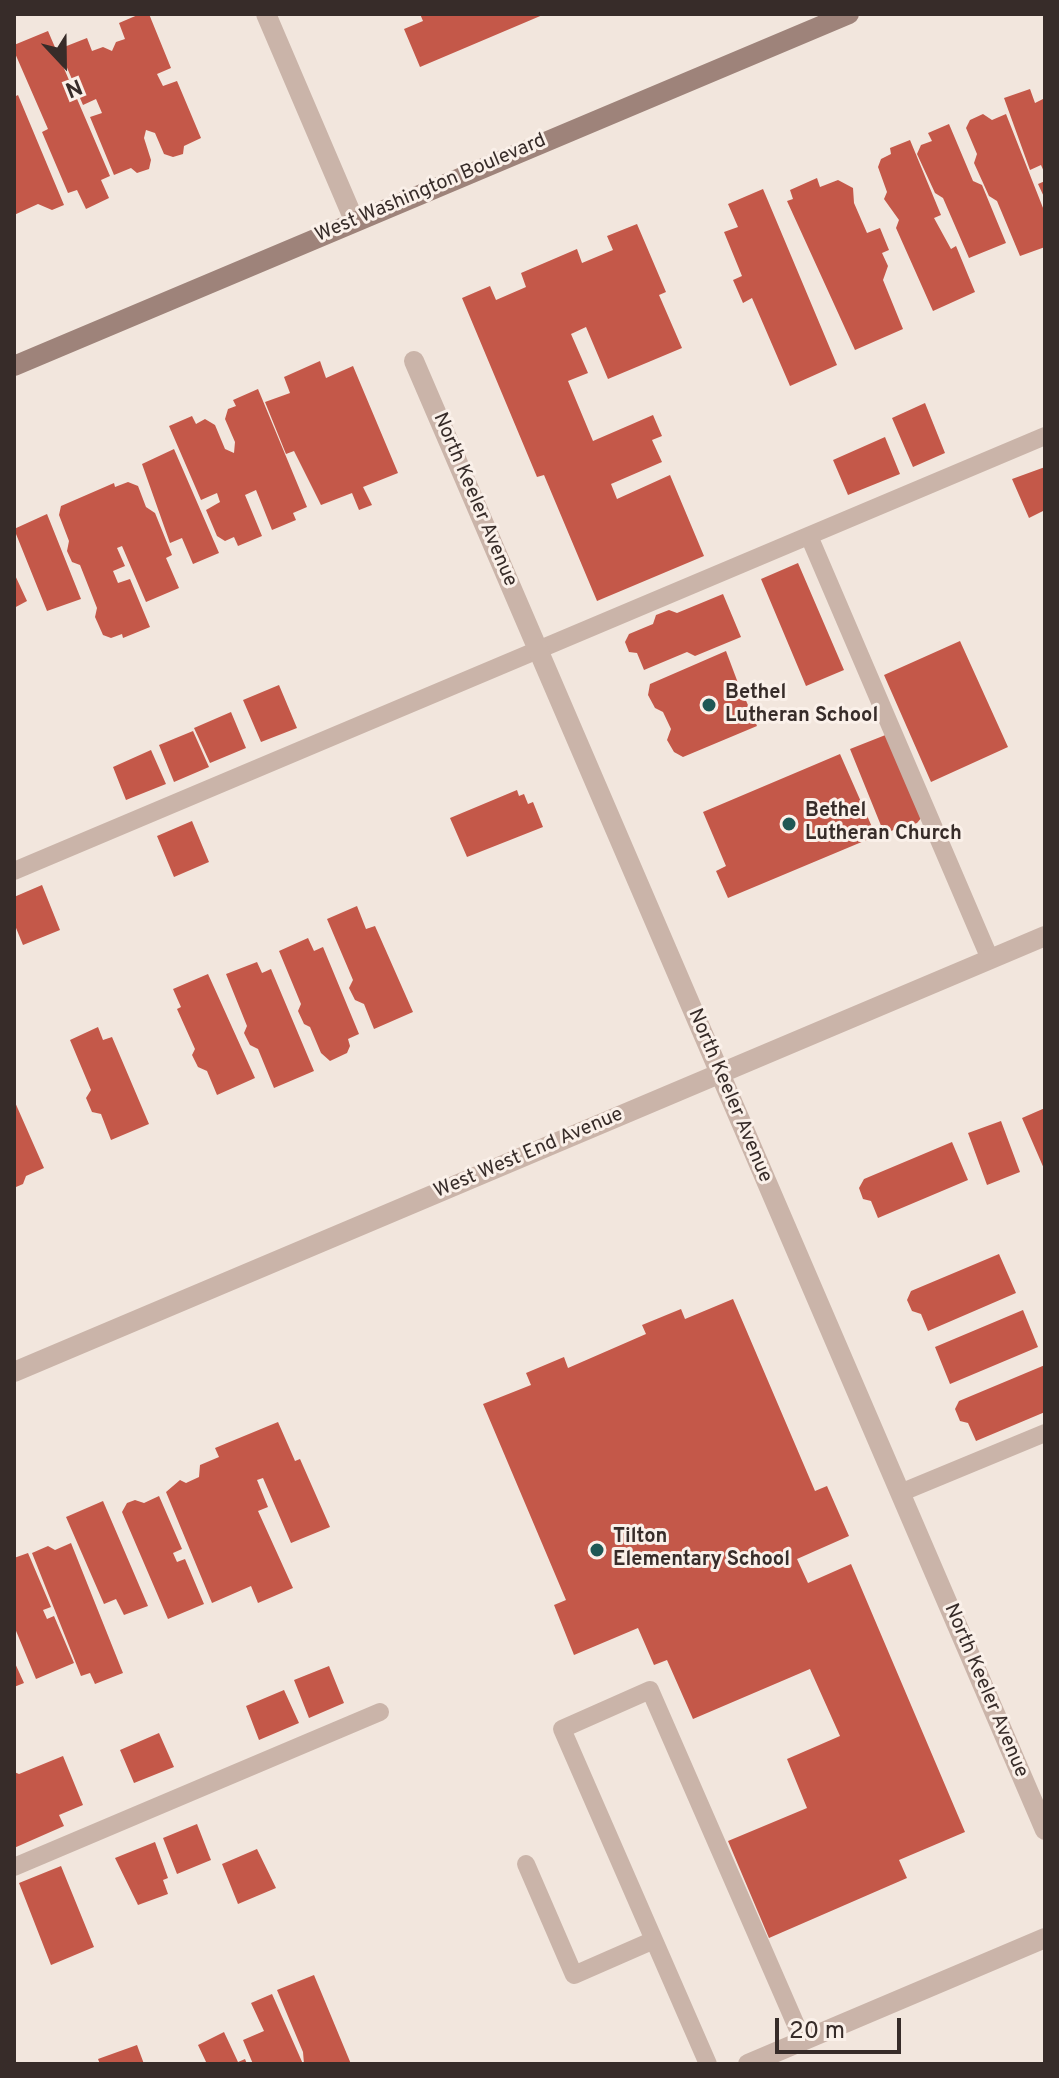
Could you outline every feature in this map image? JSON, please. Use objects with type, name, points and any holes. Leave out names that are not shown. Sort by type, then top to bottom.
[{"type":"street","points":[[266,14],[354,220]]},
{"type":"street","name":"West Washington Boulevard","points":[[14,366],[354,220],[849,14]]},
{"type":"street","name":"North Keeler Avenue","points":[[414,361],[1045,1830]]},
{"type":"street","name":"West West End Avenue","points":[[14,1372],[1045,936]]},
{"type":"street","points":[[748,2064],[1045,1938]]},
{"type":"lane","points":[[14,871],[1045,436]]},
{"type":"lane","points":[[809,536],[990,959]]},
{"type":"lane","points":[[900,1493],[1045,1433]]},
{"type":"lane","points":[[708,2064],[562,1729],[650,1690],[803,2041]]},
{"type":"lane","points":[[14,1867],[380,1712]]},
{"type":"lane","points":[[526,1864],[574,1975],[654,1940]]},
{"type":"building","points":[[140,14],[149,14],[171,68],[157,74],[163,86],[177,81],[201,138],[184,146],[183,154],[173,157],[164,154],[155,133],[146,130],[144,138],[151,160],[149,169],[137,173],[131,168],[114,175],[90,117],[102,113],[96,99],[83,105],[59,49],[87,38],[92,51],[103,47],[112,51],[116,42],[125,39],[119,23]]},
{"type":"building","points":[[420,14],[545,14],[420,67],[404,29],[423,21]]},
{"type":"building","points":[[48,31],[110,176],[101,180],[109,198],[86,209],[77,190],[68,193],[42,132],[48,129],[14,51],[14,45]]},
{"type":"building","points":[[1030,89],[1035,103],[1045,98],[1045,174],[1041,165],[1030,170],[1004,98]]},
{"type":"building","points":[[18,95],[64,205],[52,210],[38,204],[14,215],[14,97]]},
{"type":"building","points":[[983,114],[992,120],[1006,114],[1045,213],[1045,247],[1020,256],[997,201],[989,196],[974,163],[977,154],[966,128],[970,120]]},
{"type":"building","points":[[949,124],[973,181],[982,185],[1006,243],[969,258],[943,198],[935,193],[917,154],[921,145],[932,141],[928,133]]},
{"type":"building","points":[[910,140],[941,215],[934,218],[951,249],[956,246],[975,292],[933,311],[896,228],[899,220],[884,199],[887,192],[878,167],[881,159],[891,154],[890,148]]},
{"type":"building","points":[[817,178],[820,187],[838,180],[853,188],[854,203],[867,233],[880,228],[889,250],[882,253],[888,266],[883,280],[903,329],[855,350],[787,201],[793,199],[790,190]]},
{"type":"building","points":[[1045,181],[1045,199],[1038,184]]},
{"type":"building","points":[[763,189],[837,365],[790,386],[752,298],[743,303],[733,280],[742,276],[724,232],[738,227],[728,204]]},
{"type":"building","points":[[637,224],[666,292],[659,295],[682,348],[608,379],[586,327],[571,334],[588,373],[568,381],[593,441],[653,415],[662,436],[652,440],[662,462],[611,484],[617,499],[670,475],[704,556],[597,601],[544,475],[537,477],[462,298],[490,286],[496,300],[526,287],[521,273],[577,249],[582,263],[613,250],[607,236]]},
{"type":"building","points":[[320,361],[326,378],[353,366],[398,473],[363,487],[372,505],[359,510],[352,493],[321,505],[294,451],[286,454],[265,402],[290,393],[284,377]]},
{"type":"building","points":[[258,389],[307,507],[293,513],[296,520],[272,530],[256,490],[245,495],[262,536],[238,546],[234,537],[225,541],[217,536],[206,510],[220,502],[217,493],[201,500],[169,426],[192,416],[196,424],[205,419],[215,425],[225,449],[234,453],[235,442],[225,419],[228,409],[236,406],[233,400]]},
{"type":"building","points":[[925,403],[945,453],[913,467],[892,418]]},
{"type":"building","points":[[885,437],[900,474],[848,495],[833,460]]},
{"type":"building","points":[[174,449],[219,553],[193,564],[182,538],[170,543],[142,464]]},
{"type":"building","points":[[1045,467],[1045,510],[1029,518],[1012,479]]},
{"type":"building","points":[[128,482],[138,486],[146,507],[155,513],[172,555],[166,558],[179,588],[146,602],[122,546],[117,548],[125,566],[113,571],[118,583],[130,579],[150,627],[123,638],[122,634],[111,638],[103,635],[95,617],[97,608],[80,565],[72,562],[67,551],[69,541],[59,515],[61,506],[114,483],[115,487]]},
{"type":"building","points":[[47,514],[81,599],[47,611],[14,529]]},
{"type":"building","points":[[798,563],[844,670],[806,686],[761,579]]},
{"type":"building","points":[[14,573],[27,601],[14,608]]},
{"type":"building","points":[[723,594],[741,637],[695,656],[687,652],[644,670],[637,653],[629,652],[625,642],[629,634],[653,624],[656,615],[669,610],[677,613]]},
{"type":"building","points":[[960,641],[1008,747],[931,782],[884,675]]},
{"type":"building","points":[[726,651],[738,683],[727,688],[733,699],[744,696],[757,726],[683,757],[674,752],[667,740],[671,729],[663,712],[655,708],[648,695],[650,684]]},
{"type":"building","points":[[279,685],[297,728],[261,742],[243,700]]},
{"type":"building","points":[[231,712],[246,748],[210,763],[194,728]]},
{"type":"building","points":[[193,731],[209,767],[174,782],[159,745]]},
{"type":"building","points":[[888,734],[922,817],[917,823],[884,833],[850,749]]},
{"type":"building","points":[[151,750],[166,784],[126,800],[113,767]]},
{"type":"building","name":"Bethel Lutheran Church","points":[[840,754],[876,836],[728,898],[716,871],[726,866],[703,812]]},
{"type":"building","points":[[517,790],[519,796],[524,794],[528,804],[533,802],[543,827],[467,857],[450,818]]},
{"type":"building","points":[[192,821],[209,862],[174,877],[157,836]]},
{"type":"building","points":[[42,885],[60,930],[23,945],[14,923],[14,897]]},
{"type":"building","points":[[357,906],[366,929],[375,926],[413,1012],[374,1029],[364,1004],[355,1000],[349,988],[353,980],[327,919]]},
{"type":"building","points":[[308,938],[314,951],[323,947],[359,1034],[348,1039],[350,1046],[347,1053],[330,1061],[321,1053],[310,1027],[304,1024],[298,1011],[301,1004],[279,951]]},
{"type":"building","points":[[257,962],[262,973],[271,969],[314,1071],[274,1088],[258,1049],[250,1045],[244,1033],[247,1026],[226,974]]},
{"type":"building","points":[[208,974],[255,1078],[217,1095],[207,1071],[198,1067],[192,1055],[195,1049],[177,1009],[181,1007],[173,989]]},
{"type":"building","points":[[98,1027],[103,1040],[112,1037],[149,1124],[111,1140],[101,1114],[92,1112],[86,1098],[91,1090],[70,1040]]},
{"type":"building","points":[[14,1100],[44,1168],[26,1176],[23,1184],[16,1187]]},
{"type":"building","points":[[1045,1108],[1045,1171],[1022,1118]]},
{"type":"building","points":[[1001,1121],[1020,1172],[987,1185],[968,1133]]},
{"type":"building","points":[[952,1142],[968,1180],[878,1218],[871,1201],[863,1199],[859,1188],[864,1179]]},
{"type":"building","points":[[999,1254],[1016,1293],[928,1331],[921,1314],[912,1311],[907,1300],[911,1291]]},
{"type":"building","points":[[733,1299],[815,1491],[827,1486],[849,1536],[797,1559],[808,1583],[851,1564],[965,1832],[899,1860],[907,1878],[769,1938],[728,1841],[807,1808],[787,1759],[840,1736],[810,1669],[693,1719],[667,1660],[654,1665],[638,1628],[574,1655],[554,1605],[566,1600],[483,1404],[531,1385],[526,1373],[564,1357],[568,1368],[646,1334],[642,1325],[681,1309],[685,1319]]},
{"type":"building","points":[[1023,1310],[1038,1347],[950,1384],[935,1347]]},
{"type":"building","points":[[1045,1365],[1045,1412],[976,1441],[968,1423],[960,1421],[955,1409],[959,1401]]},
{"type":"building","points":[[278,1422],[295,1461],[300,1459],[330,1527],[291,1543],[263,1478],[257,1480],[268,1507],[258,1511],[293,1588],[258,1603],[251,1586],[212,1603],[166,1492],[180,1480],[186,1483],[199,1477],[200,1465],[219,1457],[215,1448]]},
{"type":"building","points":[[159,1496],[182,1549],[173,1553],[177,1562],[185,1559],[204,1604],[168,1619],[122,1512],[127,1503],[135,1500],[144,1503]]},
{"type":"building","points":[[103,1501],[148,1606],[124,1615],[116,1599],[104,1604],[66,1517]]},
{"type":"building","points":[[71,1543],[123,1673],[95,1684],[90,1673],[81,1676],[32,1553],[48,1546],[55,1550]]},
{"type":"building","points":[[28,1553],[51,1607],[43,1610],[47,1619],[54,1616],[74,1663],[36,1679],[14,1626],[14,1558]]},
{"type":"building","points":[[14,1661],[24,1683],[14,1687]]},
{"type":"building","points":[[329,1666],[344,1703],[309,1718],[294,1680]]},
{"type":"building","points":[[284,1690],[299,1723],[259,1740],[246,1706]]},
{"type":"building","points":[[159,1733],[174,1767],[134,1783],[120,1750]]},
{"type":"building","points":[[63,1756],[83,1805],[59,1815],[64,1826],[14,1848],[14,1772],[19,1774]]},
{"type":"building","points":[[197,1824],[211,1860],[177,1874],[163,1838]]},
{"type":"building","points":[[155,1842],[168,1878],[163,1880],[168,1894],[138,1905],[115,1858]]},
{"type":"building","points":[[257,1849],[276,1888],[238,1904],[222,1864]]},
{"type":"building","points":[[61,1866],[94,1947],[51,1965],[19,1883]]},
{"type":"building","points":[[314,1975],[351,2064],[304,2064],[303,2052],[277,1990]]},
{"type":"building","points":[[272,1994],[303,2064],[253,2064],[243,2040],[264,2031],[251,2003]]},
{"type":"building","points":[[224,2032],[238,2062],[245,2059],[247,2064],[207,2064],[198,2045]]},
{"type":"building","points":[[137,2045],[144,2064],[100,2064],[98,2059]]},
{"type":"place","name":"Bethel Lutheran School","points":[[709,705]]},
{"type":"place","name":"Bethel Lutheran Church","points":[[789,824]]},
{"type":"place","name":"Tilton Elementary School","points":[[597,1550]]}]
